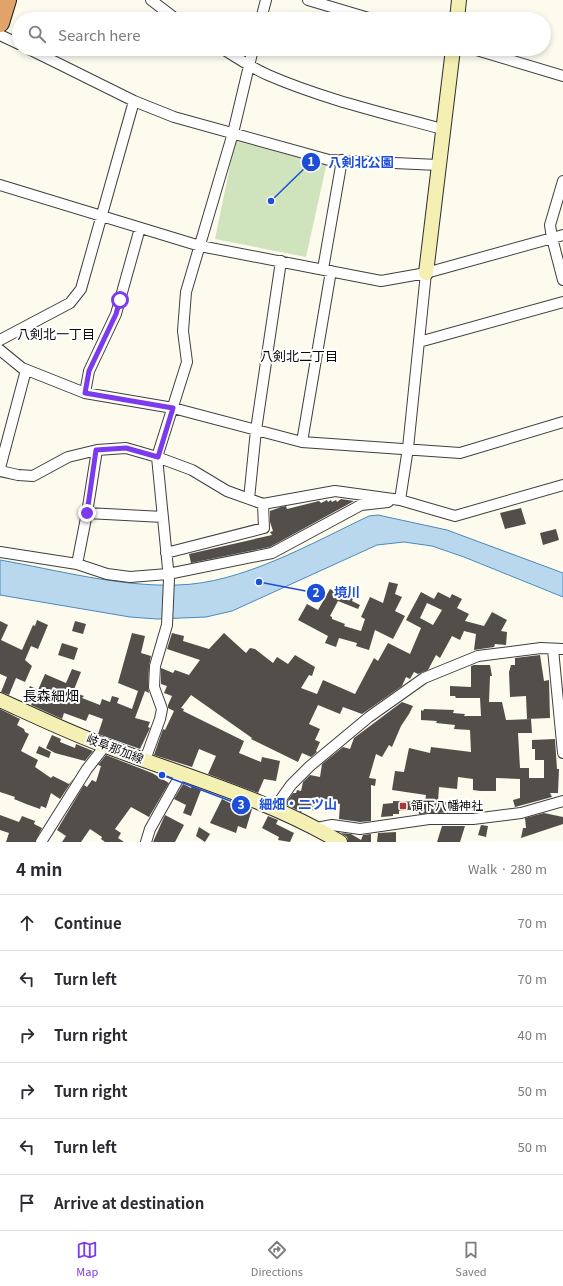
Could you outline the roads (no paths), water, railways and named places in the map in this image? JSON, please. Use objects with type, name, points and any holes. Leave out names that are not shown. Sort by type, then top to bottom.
[{"type":"highway","points":[[0,23],[7,0]]},
{"type":"main road","points":[[458,12],[459,0]]},
{"type":"main road","points":[[426,273],[442,129],[452,56]]},
{"type":"main road","name":"岐阜那加線","points":[[0,700],[105,746],[274,809],[317,828],[340,842]]},
{"type":"street","points":[[151,0],[167,12]]},
{"type":"street","points":[[263,12],[266,0]]},
{"type":"street","points":[[308,0],[348,12]]},
{"type":"street","points":[[0,35],[12,41]]},
{"type":"street","points":[[43,56],[134,101],[174,117],[329,160],[438,165]]},
{"type":"street","points":[[235,56],[268,74],[313,91],[371,110],[442,129]]},
{"type":"street","points":[[145,760],[160,719],[162,709],[154,687],[155,666],[167,625],[168,577],[158,457],[187,362],[183,331],[186,292],[233,133],[251,56]]},
{"type":"street","points":[[496,56],[563,76]]},
{"type":"street","points":[[0,340],[70,304],[81,288],[134,101]]},
{"type":"street","points":[[302,442],[342,160]]},
{"type":"street","points":[[563,181],[550,226],[563,280]]},
{"type":"street","points":[[0,185],[200,246],[381,281],[426,273],[563,235]]},
{"type":"street","points":[[85,393],[89,371],[116,314],[140,228]]},
{"type":"street","points":[[249,499],[256,430],[281,261]]},
{"type":"street","points":[[400,500],[408,448],[426,273]]},
{"type":"street","points":[[419,342],[563,302]]},
{"type":"street","points":[[0,350],[26,370],[85,393],[173,408],[302,442],[408,448],[460,453],[563,422]]},
{"type":"street","points":[[26,370],[0,469],[18,475],[33,476],[68,457],[96,450],[126,448],[158,457],[192,470],[227,491],[263,504],[336,491],[400,500],[455,516],[563,485]]},
{"type":"street","points":[[77,564],[87,513],[96,450]]},
{"type":"street","points":[[0,552],[77,564],[107,574],[130,577],[168,577],[272,553],[361,505],[400,500]]},
{"type":"street","points":[[166,553],[264,528],[263,504]]},
{"type":"street","points":[[87,513],[163,517]]},
{"type":"street","points":[[274,809],[291,786],[310,766],[369,717],[424,678],[478,656],[541,648],[558,649],[563,753]]},
{"type":"street","points":[[42,842],[87,769],[105,746]]},
{"type":"street","points":[[146,842],[150,829],[181,774]]},
{"type":"street","points":[[317,828],[332,825],[360,829],[429,819],[474,819],[521,813],[563,801]]},
{"type":"water","points":[[378,515],[447,530],[563,573],[563,597],[464,557],[432,546],[404,542],[377,545],[232,611],[206,617],[157,619],[130,617],[0,595],[0,560],[111,581],[155,585],[201,583],[226,578],[251,570],[276,560],[369,516]]},
{"type":"place","name":"八剣北公園","points":[[271,201]]},
{"type":"place","name":"境川","points":[[259,582]]},
{"type":"place","name":"細畑・二ツ山","points":[[162,775]]},
{"type":"place","name":"領下八幡神社","points":[[403,806]]},
{"type":"district","name":"八剣北一丁目","points":[[56,334]]},
{"type":"district","name":"八剣北二丁目","points":[[299,356]]},
{"type":"district","name":"長森細畑","points":[[51,696]]}]
